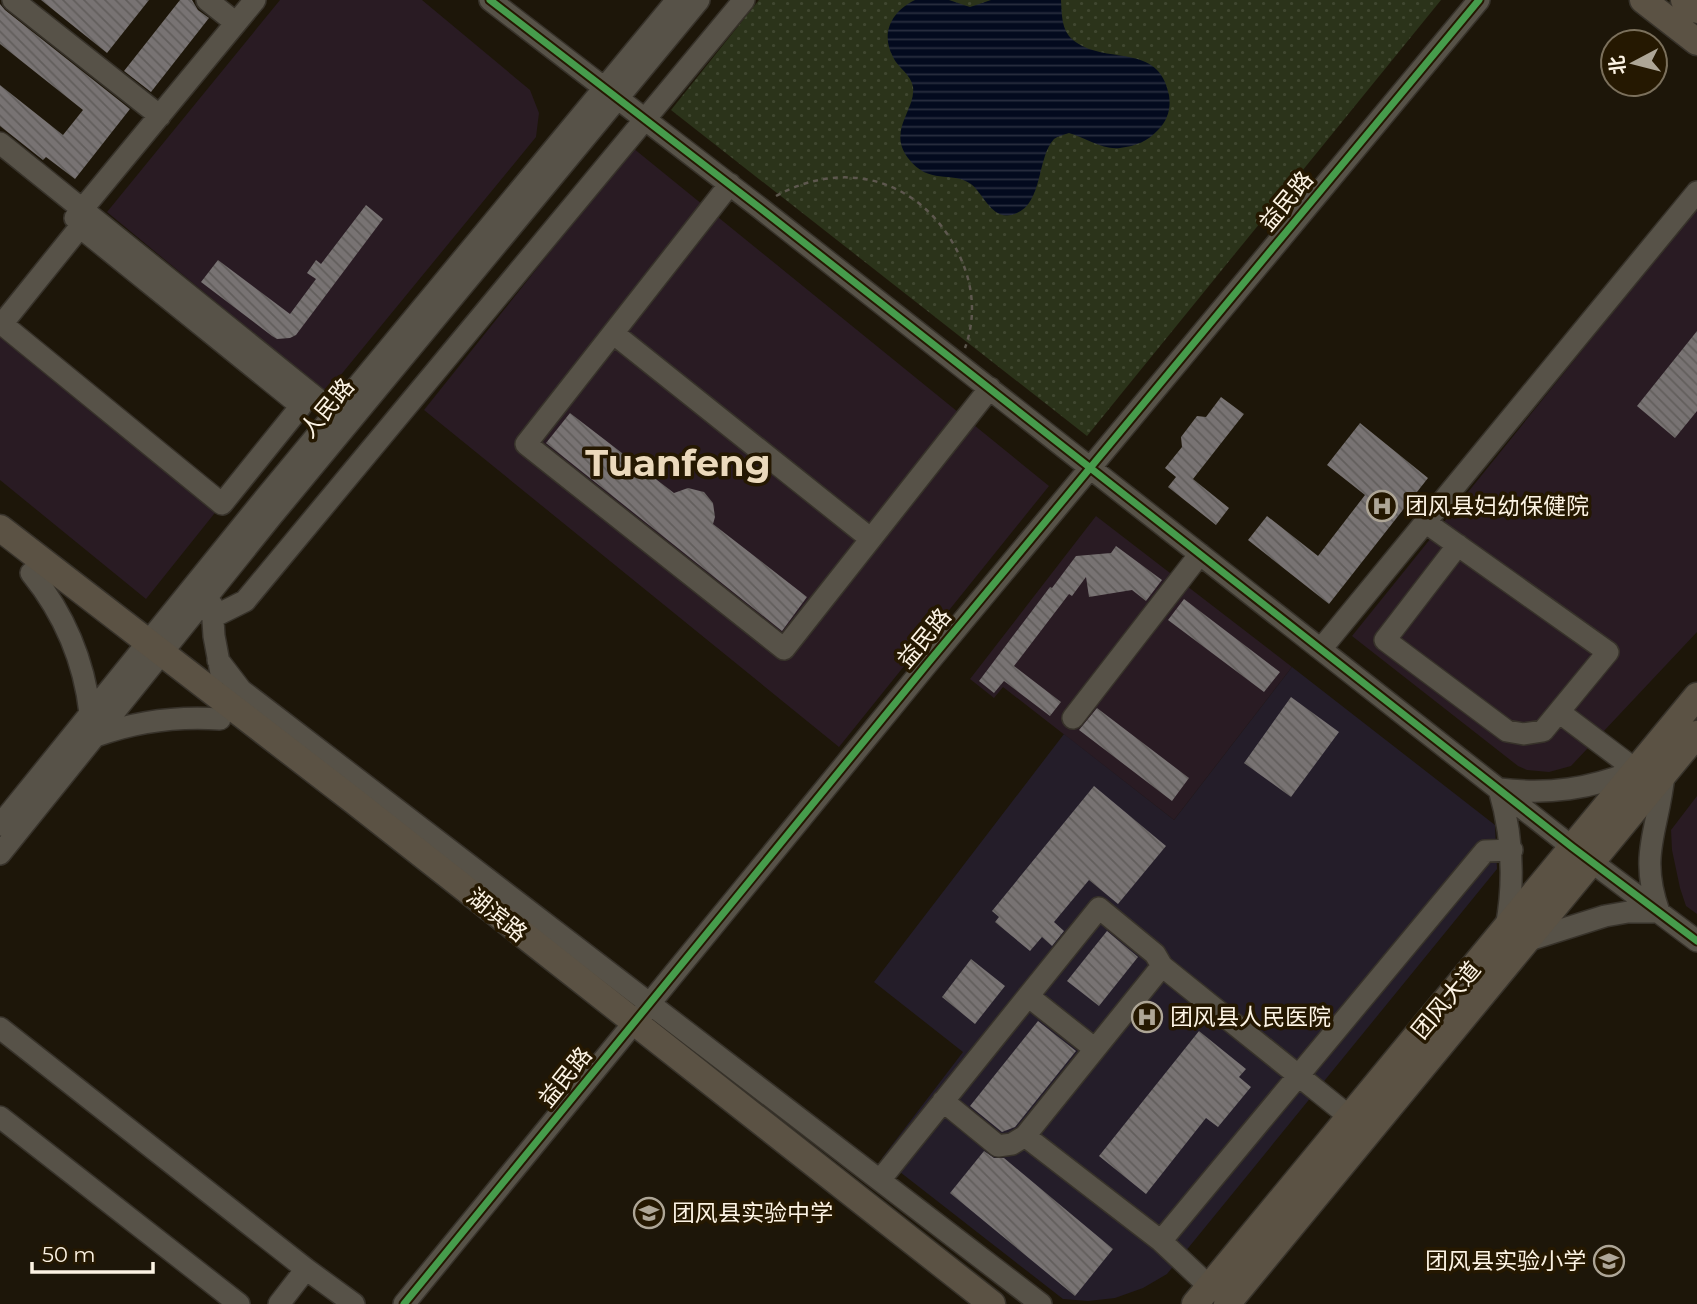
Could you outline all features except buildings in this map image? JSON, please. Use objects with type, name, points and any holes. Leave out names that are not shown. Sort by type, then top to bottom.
[{"type":"main road","points":[[1643,0],[1697,42]]},
{"type":"main road","points":[[1684,0],[1697,10]]},
{"type":"main road","name":"湖滨路","points":[[0,528],[150,654],[628,1030],[965,1304]]},
{"type":"main road","name":"湖滨路","points":[[0,549],[150,654]]},
{"type":"main road","name":"团风大道","points":[[1582,854],[1636,769],[1697,696]]},
{"type":"main road","name":"团风大道","points":[[1204,1299],[1516,935],[1582,854],[1664,774],[1697,734]]},
{"type":"main road","name":"团风大道","points":[[1204,1299],[1350,1117],[1516,935]]},
{"type":"main road","name":"湖滨路","points":[[628,1030],[992,1304]]},
{"type":"street","points":[[13,0],[159,116]]},
{"type":"street","points":[[207,0],[236,23]]},
{"type":"street","points":[[0,309],[255,0]]},
{"type":"street","points":[[490,0],[730,184],[1582,854],[1697,940]]},
{"type":"street","name":"人民路","points":[[0,825],[90,713],[212,591],[611,93],[677,0]]},
{"type":"street","name":"人民路","points":[[0,854],[94,737],[150,654],[335,414],[611,93],[699,0]]},
{"type":"street","points":[[213,617],[245,601],[744,0]]},
{"type":"street","name":"益民路","points":[[404,1304],[1091,467],[1479,0]]},
{"type":"street","points":[[0,143],[335,414]]},
{"type":"street","points":[[730,184],[526,444],[784,649],[990,388]]},
{"type":"street","points":[[1321,649],[1697,192]]},
{"type":"street","points":[[80,227],[301,406],[222,504],[2,324],[80,227]]},
{"type":"street","points":[[613,333],[871,539]]},
{"type":"street","points":[[1425,522],[1458,545],[1608,652],[1543,731],[1524,734],[1507,731],[1385,640],[1458,545]]},
{"type":"street","points":[[1073,718],[1200,554]]},
{"type":"street","points":[[31,573],[55,604],[73,640],[85,676],[90,713]]},
{"type":"street","points":[[94,737],[152,720],[225,712],[212,591]]},
{"type":"street","points":[[218,660],[241,690],[1041,1304]]},
{"type":"street","points":[[1499,789],[1537,792],[1576,789],[1617,778],[1636,769],[1559,712]]},
{"type":"street","points":[[1659,912],[1649,864],[1650,846],[1662,804],[1664,774]]},
{"type":"street","points":[[1499,789],[1512,850],[1516,935],[1628,912],[1659,912]]},
{"type":"street","points":[[1161,1241],[1485,851],[1512,850]]},
{"type":"street","points":[[880,1180],[1099,908],[1156,954],[1161,966],[1350,1117]]},
{"type":"street","points":[[943,1101],[998,1146],[1013,1144],[1025,1136],[1161,966]]},
{"type":"street","points":[[1028,996],[1095,1049]]},
{"type":"street","points":[[0,1028],[354,1304]]},
{"type":"street","points":[[0,1117],[239,1304]]},
{"type":"street","points":[[1025,1136],[1161,1241],[1204,1299]]},
{"type":"street","points":[[279,1304],[306,1269]]},
{"type":"path","points":[[760,208],[790,188],[837,177],[882,183],[923,206],[947,232],[962,260],[971,287],[971,328],[958,363]]},
{"type":"shaded area","points":[[280,0],[422,0],[530,90],[539,113],[536,137],[326,393],[107,212]]},
{"type":"shaded area","points":[[633,148],[1049,486],[839,747],[424,410]]},
{"type":"shaded area","points":[[1697,208],[1697,632],[1571,766],[1549,772],[1527,770],[1518,766],[1352,636]]},
{"type":"shaded area","points":[[0,327],[222,504],[146,599],[0,480]]},
{"type":"shaded area","points":[[1096,516],[1292,667],[1174,820],[1003,687],[994,698],[970,679]]},
{"type":"shaded area","name":"团风县人民医院","points":[[1292,667],[1495,825],[1497,869],[1167,1274],[1143,1288],[1115,1298],[1088,1301],[1063,1299],[882,1158],[963,1052],[874,982],[1064,734],[1174,820]]},
{"type":"shaded area","points":[[1697,796],[1697,914],[1686,906],[1680,888],[1671,830]]},
{"type":"green space","points":[[759,0],[1441,0],[1087,436],[671,110]]},
{"type":"water","points":[[915,0],[949,0],[970,7],[991,0],[1061,0],[1064,27],[1073,40],[1086,48],[1129,57],[1154,67],[1163,78],[1169,95],[1166,118],[1150,137],[1126,147],[1107,147],[1069,133],[1054,139],[1048,147],[1029,203],[1022,211],[1011,215],[998,213],[971,184],[956,178],[924,172],[916,167],[902,148],[901,129],[911,104],[913,87],[910,78],[893,57],[889,48],[888,31],[900,10]]},
{"type":"cycle path","points":[[490,0],[760,208],[1572,847],[1697,941]]},
{"type":"cycle path","points":[[404,1304],[928,663],[1479,0]]},
{"type":"place","name":"团风县妇幼保健院","points":[[1382,506]]},
{"type":"place","name":"团风县人民医院","points":[[1147,1017]]},
{"type":"place","name":"团风县实验中学","points":[[649,1213]]},
{"type":"place","name":"团风县实验小学","points":[[1609,1261]]},
{"type":"district","name":"Tuanfeng","points":[[678,463]]}]
